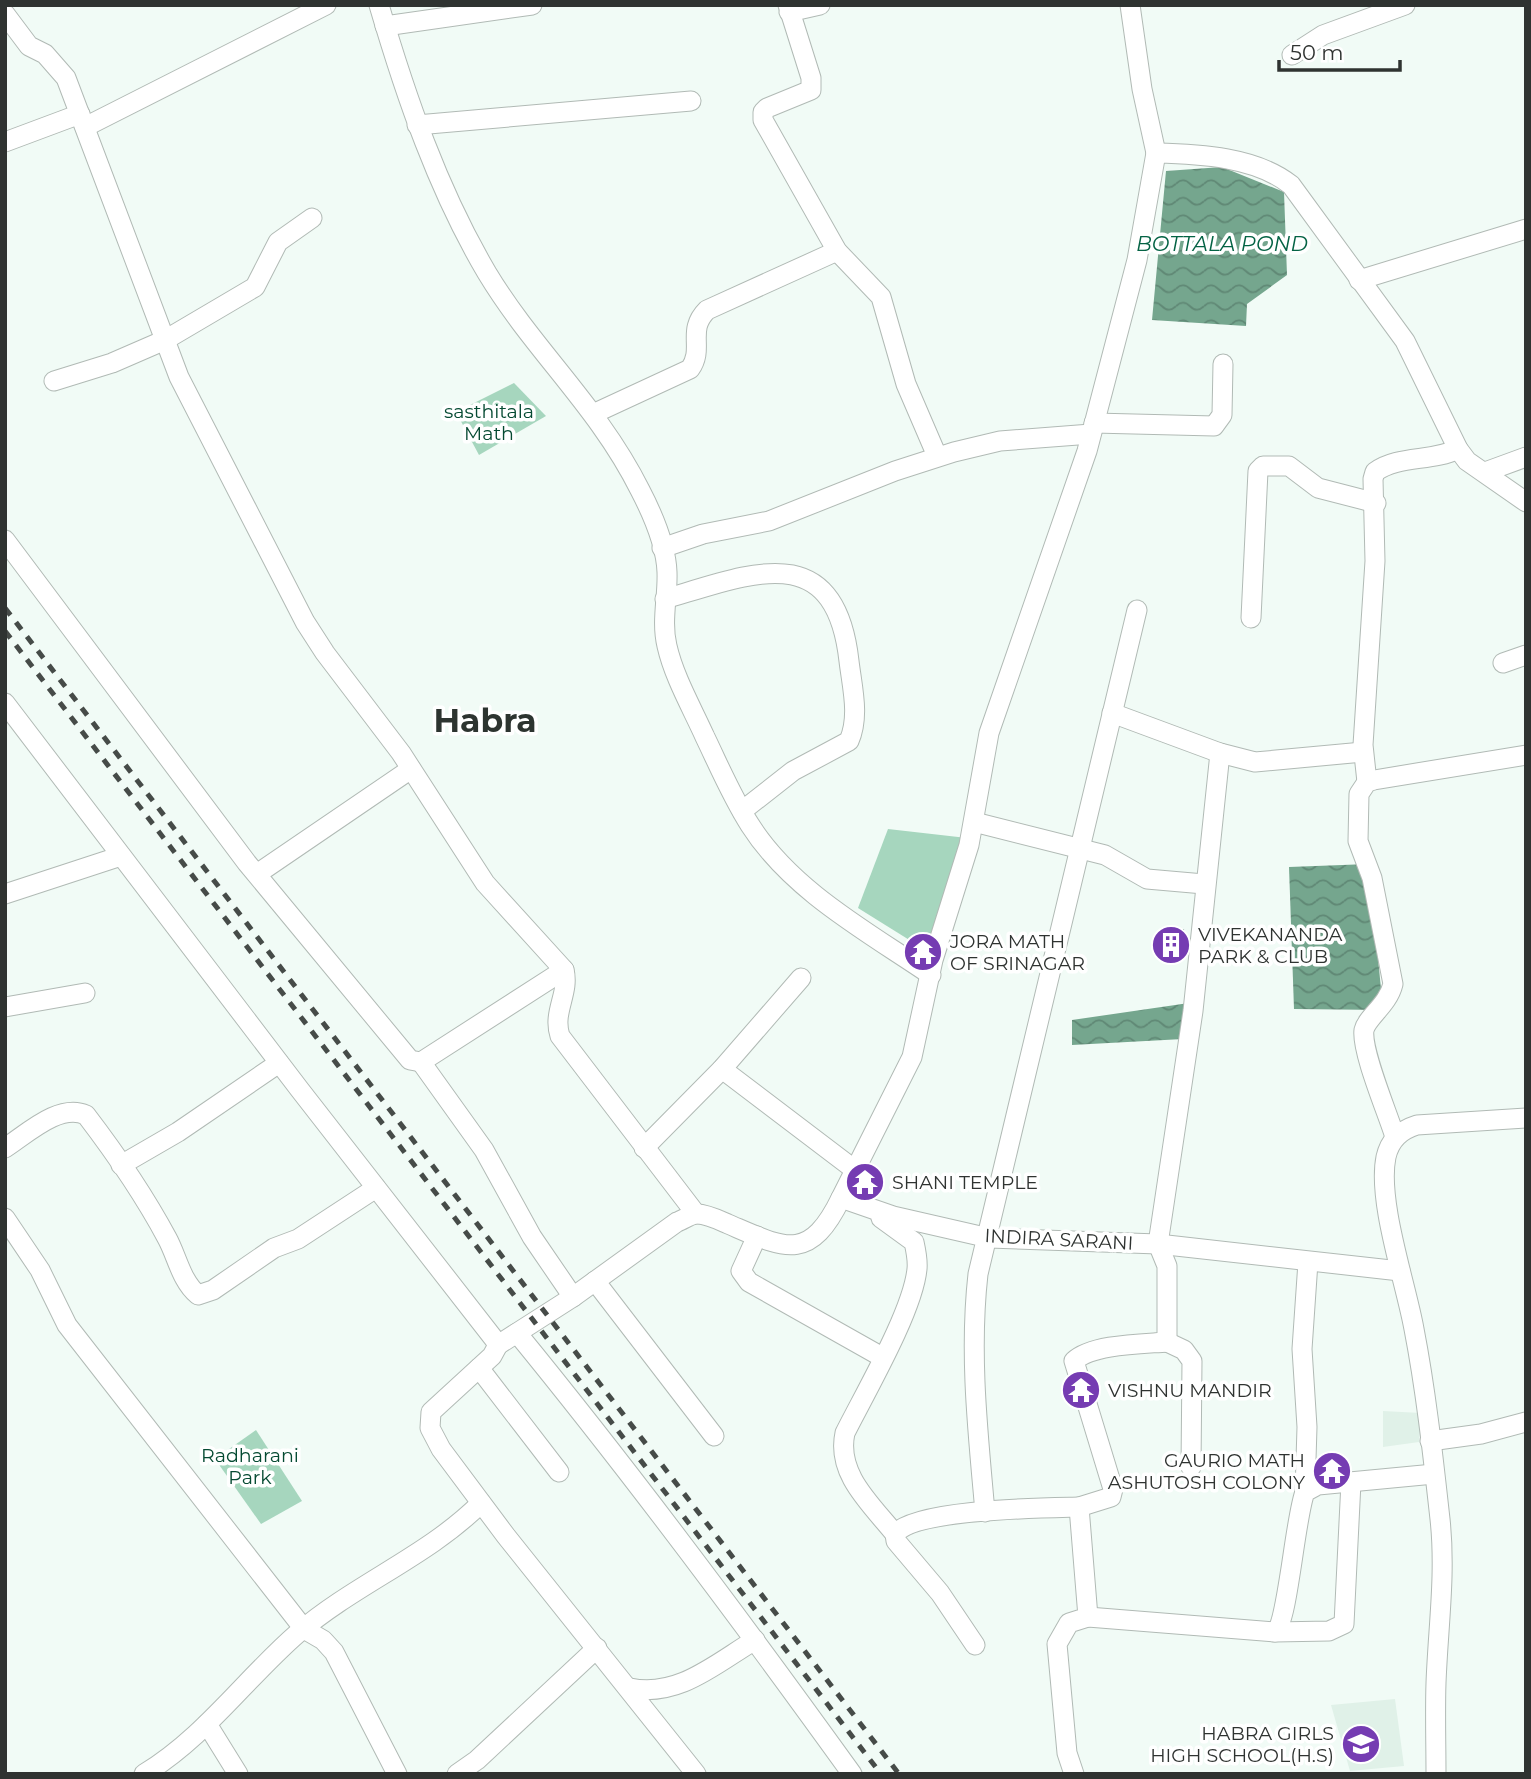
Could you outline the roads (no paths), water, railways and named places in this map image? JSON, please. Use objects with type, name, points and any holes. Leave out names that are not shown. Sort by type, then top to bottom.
[{"type":"street","points":[[5,142],[82,120],[326,5]]},
{"type":"street","points":[[379,5],[417,125],[442,184],[487,272],[531,337],[595,414],[641,492],[667,567],[664,629],[674,667],[742,811],[794,878],[931,975]]},
{"type":"street","points":[[385,26],[532,5]]},
{"type":"street","points":[[820,5],[789,8],[811,78],[811,90],[767,108],[763,113],[763,120],[837,250],[881,297],[906,384],[937,456]]},
{"type":"street","points":[[696,1774],[481,1503],[441,1449],[429,1419],[439,1403],[492,1356],[498,1345],[573,1297],[677,1222],[696,1214],[713,1217],[779,1245],[794,1246],[819,1233],[849,1201],[855,1170],[912,1057],[931,975],[974,822],[989,733],[1093,429],[1137,260],[1156,153],[1142,89],[1130,5]]},
{"type":"street","points":[[1292,55],[1323,35],[1405,5]]},
{"type":"street","points":[[5,14],[29,46],[58,66],[82,120],[179,377],[305,622],[411,769],[485,883],[564,970],[567,980],[556,1017],[560,1036],[696,1214]]},
{"type":"street","points":[[417,125],[691,102]]},
{"type":"street","points":[[1156,153],[1187,154],[1265,167],[1278,175],[1306,203],[1415,359],[1458,449],[1467,461],[1526,502]]},
{"type":"street","points":[[54,382],[112,363],[164,340],[255,287],[278,242],[312,218]]},
{"type":"street","points":[[1359,279],[1526,229]]},
{"type":"street","points":[[595,414],[690,369],[695,361],[695,326],[707,310],[837,250]]},
{"type":"street","points":[[662,548],[703,534],[769,521],[937,456],[1000,441],[1093,429],[1214,426],[1222,415],[1223,365]]},
{"type":"street","points":[[1395,1137],[1365,1045],[1367,1022],[1390,998],[1393,984],[1372,878],[1358,841],[1359,794],[1367,782],[1363,751],[1373,617],[1376,503],[1373,479],[1381,467],[1431,458],[1458,449]]},
{"type":"street","points":[[1485,472],[1526,457]]},
{"type":"street","points":[[1251,618],[1257,479],[1263,466],[1289,466],[1318,488],[1376,503]]},
{"type":"street","points":[[5,540],[257,874],[410,1060],[421,1062],[564,970]]},
{"type":"street","points":[[665,599],[745,576],[776,572],[799,575],[813,581],[842,621],[855,717],[849,741],[793,771],[742,811]]},
{"type":"street","points":[[985,1512],[975,1391],[974,1313],[978,1274],[989,1238],[1011,1130],[1082,850],[1137,610]]},
{"type":"street","points":[[1503,663],[1526,655]]},
{"type":"street","points":[[5,703],[498,1345]]},
{"type":"street","points":[[1112,713],[1220,753],[1269,762],[1363,751]]},
{"type":"street","points":[[1167,1342],[1167,1266],[1158,1244],[1193,1011],[1204,884],[1220,753]]},
{"type":"street","points":[[1367,782],[1526,755]]},
{"type":"street","points":[[257,874],[411,769]]},
{"type":"street","points":[[974,822],[1121,862],[1147,879],[1204,884]]},
{"type":"street","points":[[5,894],[121,856]]},
{"type":"street","points":[[644,1148],[722,1069],[801,978]]},
{"type":"street","points":[[5,1007],[85,993]]},
{"type":"street","points":[[421,1062],[484,1150],[532,1237],[573,1297]]},
{"type":"street","points":[[121,1166],[178,1132],[279,1063]]},
{"type":"street","points":[[722,1069],[855,1170]]},
{"type":"street","points":[[5,1148],[56,1116],[76,1111],[86,1115],[168,1239],[187,1282],[198,1295],[213,1290],[274,1248],[298,1240],[376,1188]]},
{"type":"street","points":[[1436,1774],[1436,1683],[1443,1585],[1434,1474],[1414,1328],[1400,1271],[1386,1186],[1386,1159],[1395,1137],[1405,1129],[1417,1125],[1526,1118]]},
{"type":"street","points":[[849,1201],[914,1242],[918,1266],[915,1282],[845,1433],[841,1450],[847,1470],[895,1534]]},
{"type":"street","name":"INDIRA SARANI","points":[[849,1201],[894,1216],[989,1238],[1158,1244],[1400,1271]]},
{"type":"street","points":[[5,1218],[40,1270],[67,1325],[304,1629],[323,1640],[334,1652],[397,1774]]},
{"type":"street","points":[[757,1236],[741,1265],[741,1271],[749,1282],[882,1357]]},
{"type":"street","points":[[1275,1632],[1283,1618],[1291,1554],[1305,1492],[1307,1427],[1302,1349],[1308,1262]]},
{"type":"street","points":[[596,1281],[714,1436]]},
{"type":"street","points":[[517,1333],[603,1439],[852,1774]]},
{"type":"street","points":[[975,1645],[940,1593],[895,1541],[895,1534],[900,1527],[913,1521],[985,1512],[1079,1507],[1111,1497],[1113,1489],[1074,1361],[1081,1355],[1112,1348],[1167,1342],[1184,1350],[1192,1361],[1191,1467]]},
{"type":"street","points":[[478,1368],[559,1472]]},
{"type":"street","points":[[1430,1441],[1480,1434],[1526,1422]]},
{"type":"street","points":[[1305,1492],[1314,1486],[1434,1474]]},
{"type":"street","points":[[1074,1774],[1068,1753],[1057,1644],[1069,1623],[1088,1617],[1275,1632],[1329,1631],[1343,1623],[1352,1482]]},
{"type":"street","points":[[150,1772],[207,1724],[304,1629],[341,1600],[448,1532],[481,1503]]},
{"type":"street","points":[[1079,1507],[1088,1617]]},
{"type":"street","points":[[630,1688],[647,1692],[670,1689],[755,1640]]},
{"type":"street","points":[[457,1774],[477,1760],[597,1648]]},
{"type":"street","points":[[207,1724],[239,1774]]},
{"type":"water","name":"BOTTALA POND","points":[[1222,167],[1284,192],[1287,275],[1247,304],[1246,326],[1152,320],[1166,171]]},
{"type":"water","points":[[1369,864],[1383,1010],[1294,1009],[1289,867]]},
{"type":"water","points":[[1189,1003],[1183,1039],[1072,1045],[1072,1020]]},
{"type":"railway","points":[[5,608],[899,1774]]},
{"type":"railway","points":[[5,631],[881,1774]]},
{"type":"place","name":"VIVEKANANDA PARK & CLUB","points":[[1171,945]]},
{"type":"place","name":"JORA MATH OF SRINAGAR","points":[[923,952]]},
{"type":"place","name":"SHANI TEMPLE","points":[[865,1182]]},
{"type":"place","name":"VISHNU MANDIR","points":[[1081,1390]]},
{"type":"place","name":"GAURIO MATH ASHUTOSH COLONY","points":[[1332,1471]]},
{"type":"place","name":"HABRA GIRLS HIGH SCHOOL(H.S)","points":[[1361,1744]]},
{"type":"district","name":"Habra","points":[[485,720]]},
{"type":"park label","name":"sasthitala Math","points":[[489,422]]},
{"type":"park label","name":"Radharani Park","points":[[250,1466]]}]
